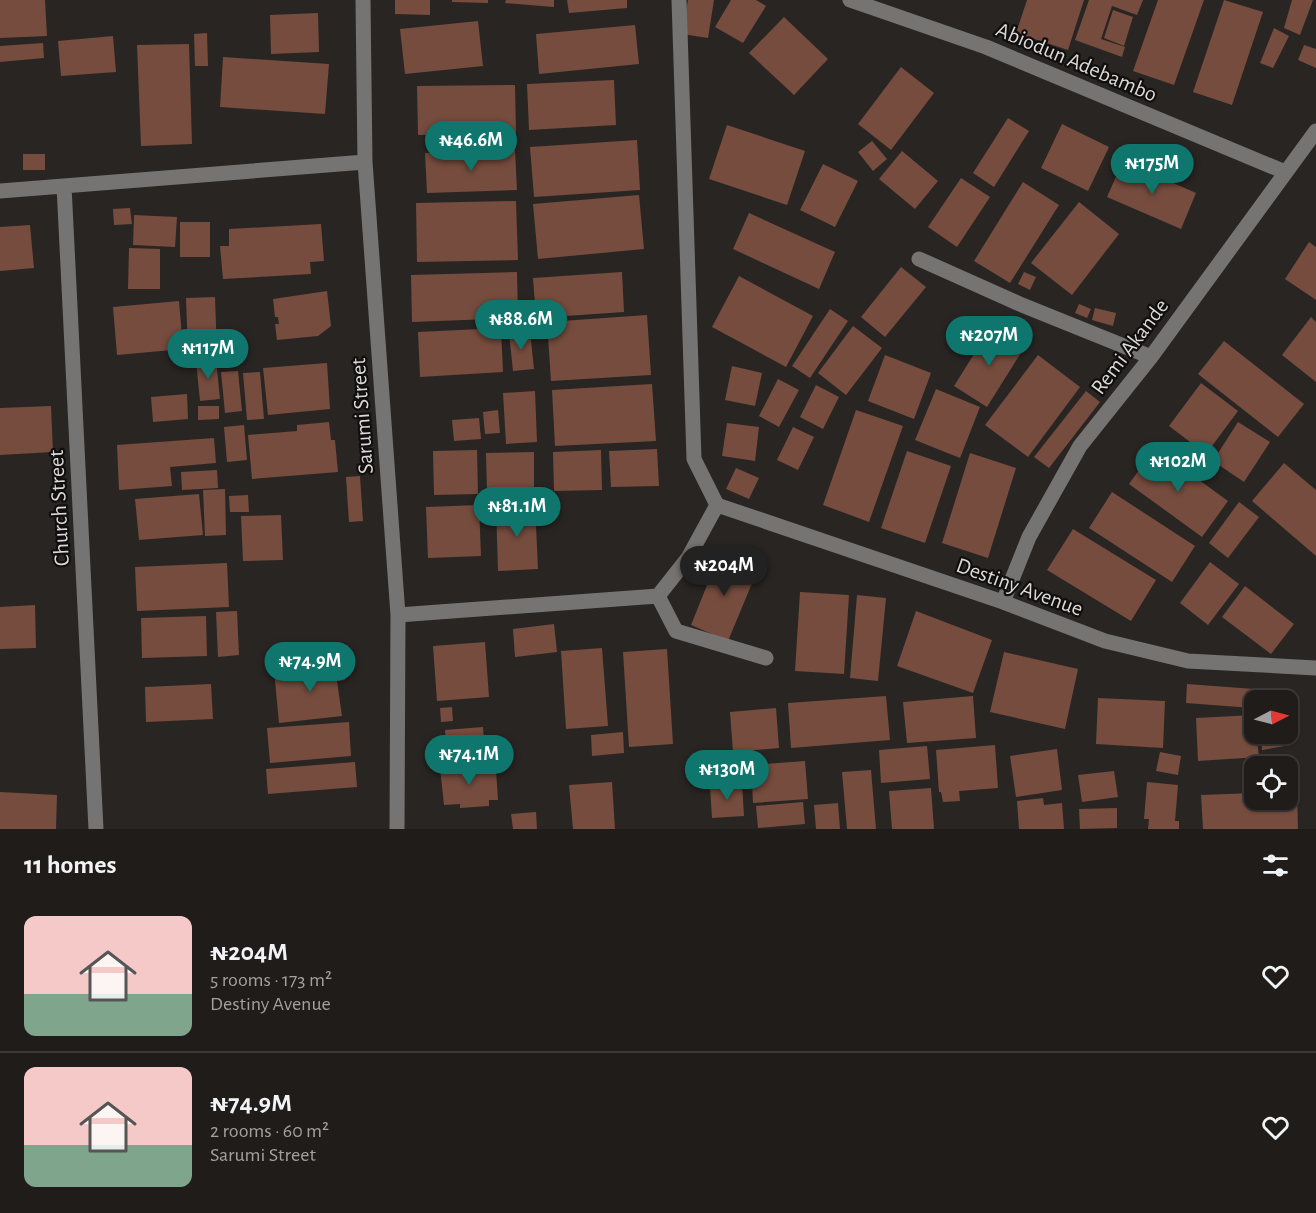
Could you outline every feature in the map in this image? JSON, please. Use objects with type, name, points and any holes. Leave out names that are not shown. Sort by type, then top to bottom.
[{"type":"street","name":"Sarumi Street","points":[[363,0],[365,162],[398,615],[397,829]]},
{"type":"street","points":[[398,615],[658,596],[688,558],[717,505],[694,459],[679,0]]},
{"type":"street","name":"Abiodun Adebambo","points":[[850,0],[986,47],[1285,172]]},
{"type":"street","name":"Remi Akande","points":[[1003,602],[1029,537],[1080,446],[1151,357],[1316,132]]},
{"type":"street","points":[[0,190],[365,162]]},
{"type":"street","name":"Church Street","points":[[64,186],[96,829]]},
{"type":"street","points":[[919,259],[1022,305],[1151,357]]},
{"type":"street","name":"Destiny Avenue","points":[[717,505],[1003,602],[1105,641],[1188,661],[1316,668]]},
{"type":"street","points":[[658,596],[676,631],[766,658]]},
{"type":"building","points":[[0,0],[45,0],[47,36],[0,38]]},
{"type":"building","points":[[395,0],[430,0],[430,15],[395,14]]},
{"type":"building","points":[[452,0],[488,0],[488,3],[452,2]]},
{"type":"building","points":[[506,0],[554,0],[554,7],[505,3]]},
{"type":"building","points":[[567,0],[627,0],[627,8],[569,13]]},
{"type":"building","points":[[688,0],[714,0],[708,38],[682,34]]},
{"type":"building","points":[[731,0],[756,0],[766,6],[743,43],[715,27]]},
{"type":"building","points":[[1027,0],[1084,0],[1068,50],[1016,33]]},
{"type":"building","points":[[1089,0],[1143,0],[1137,15],[1112,6],[1101,39],[1125,47],[1122,57],[1075,40]]},
{"type":"building","points":[[1158,0],[1204,0],[1174,85],[1133,71]]},
{"type":"building","points":[[1224,0],[1263,12],[1232,105],[1193,92]]},
{"type":"building","points":[[1292,0],[1313,0],[1300,35],[1284,28]]},
{"type":"building","points":[[1113,10],[1133,17],[1124,46],[1104,38]]},
{"type":"building","points":[[318,13],[319,52],[271,54],[270,15]]},
{"type":"building","points":[[784,17],[828,59],[794,95],[749,53]]},
{"type":"building","points":[[478,21],[483,66],[405,74],[400,29]]},
{"type":"building","points":[[635,25],[639,64],[539,74],[536,34]]},
{"type":"building","points":[[1274,28],[1289,36],[1273,68],[1260,63]]},
{"type":"building","points":[[207,33],[208,66],[195,66],[194,34]]},
{"type":"building","points":[[113,36],[116,72],[61,76],[58,41]]},
{"type":"building","points":[[43,43],[44,58],[0,62],[0,46]]},
{"type":"building","points":[[189,44],[192,144],[141,146],[137,45]]},
{"type":"building","points":[[1304,45],[1316,49],[1316,68],[1298,60]]},
{"type":"building","points":[[223,57],[329,64],[325,114],[220,107]]},
{"type":"building","points":[[901,67],[934,93],[891,150],[858,124]]},
{"type":"building","points":[[614,80],[616,125],[529,130],[527,84]]},
{"type":"building","points":[[515,85],[516,134],[418,135],[417,86]]},
{"type":"building","points":[[1008,118],[1029,131],[994,187],[973,173]]},
{"type":"building","points":[[1062,124],[1109,147],[1088,191],[1041,168]]},
{"type":"building","points":[[727,125],[805,151],[787,205],[709,179]]},
{"type":"building","points":[[637,140],[640,190],[534,197],[530,147]]},
{"type":"building","points":[[872,141],[887,159],[873,171],[858,152]]},
{"type":"building","points":[[515,150],[517,190],[427,193],[425,153]]},
{"type":"building","points":[[902,151],[938,181],[915,209],[879,179]]},
{"type":"building","points":[[23,154],[45,154],[45,170],[23,170]]},
{"type":"building","points":[[1123,161],[1196,193],[1181,229],[1107,197]]},
{"type":"building","points":[[823,164],[858,181],[835,227],[800,210]]},
{"type":"building","points":[[961,178],[990,197],[957,247],[928,227]]},
{"type":"building","points":[[1023,182],[1059,205],[1010,283],[974,261]]},
{"type":"building","points":[[639,195],[644,249],[538,259],[533,204]]},
{"type":"building","points":[[516,201],[518,260],[417,262],[416,203]]},
{"type":"building","points":[[1079,202],[1119,234],[1072,295],[1031,263]]},
{"type":"building","points":[[130,208],[132,224],[114,225],[113,209]]},
{"type":"building","points":[[749,213],[835,252],[819,289],[733,249]]},
{"type":"building","points":[[134,215],[177,217],[175,247],[133,245]]},
{"type":"building","points":[[180,222],[210,222],[210,257],[180,257]]},
{"type":"building","points":[[321,224],[324,261],[310,262],[311,274],[223,279],[220,246],[229,246],[229,229]]},
{"type":"building","points":[[30,225],[34,268],[0,271],[0,227]]},
{"type":"building","points":[[1309,242],[1316,247],[1316,300],[1285,279]]},
{"type":"building","points":[[129,248],[160,249],[160,289],[128,289]]},
{"type":"building","points":[[901,267],[926,287],[885,337],[861,317]]},
{"type":"building","points":[[517,272],[518,318],[412,322],[411,275]]},
{"type":"building","points":[[622,272],[624,312],[536,318],[533,278]]},
{"type":"building","points":[[1024,272],[1036,277],[1030,290],[1018,284]]},
{"type":"building","points":[[739,276],[813,316],[786,367],[712,327]]},
{"type":"building","points":[[327,291],[331,326],[318,336],[277,340],[275,324],[279,324],[278,317],[275,317],[273,299]]},
{"type":"building","points":[[215,297],[217,352],[188,354],[186,298]]},
{"type":"building","points":[[179,301],[183,349],[117,355],[113,307]]},
{"type":"building","points":[[1079,304],[1091,309],[1087,318],[1075,313]]},
{"type":"building","points":[[1095,308],[1116,313],[1113,326],[1092,320]]},
{"type":"building","points":[[830,309],[848,321],[810,378],[792,366]]},
{"type":"building","points":[[647,315],[651,375],[551,381],[547,322]]},
{"type":"building","points":[[1311,317],[1316,322],[1316,382],[1282,355]]},
{"type":"building","points":[[853,326],[882,348],[846,395],[818,373]]},
{"type":"building","points":[[991,327],[1024,348],[987,407],[954,386]]},
{"type":"building","points":[[501,328],[503,372],[420,377],[418,332]]},
{"type":"building","points":[[530,331],[534,369],[513,371],[509,333]]},
{"type":"building","points":[[1224,341],[1304,404],[1278,437],[1198,374]]},
{"type":"building","points":[[885,355],[931,373],[914,419],[868,401]]},
{"type":"building","points":[[1038,355],[1080,387],[1028,457],[985,425]]},
{"type":"building","points":[[216,359],[220,399],[200,401],[196,361]]},
{"type":"building","points":[[327,363],[330,409],[268,415],[263,368]]},
{"type":"building","points":[[732,366],[762,373],[755,406],[725,400]]},
{"type":"building","points":[[238,371],[242,411],[225,413],[221,372]]},
{"type":"building","points":[[260,372],[264,419],[247,420],[243,373]]},
{"type":"building","points":[[778,379],[799,390],[779,427],[759,416]]},
{"type":"building","points":[[1201,383],[1238,411],[1206,454],[1169,426]]},
{"type":"building","points":[[652,384],[656,441],[555,446],[552,390]]},
{"type":"building","points":[[816,385],[839,397],[823,429],[800,417]]},
{"type":"building","points":[[936,389],[980,407],[960,458],[915,440]]},
{"type":"building","points":[[535,391],[537,442],[506,444],[503,393]]},
{"type":"building","points":[[1086,391],[1100,402],[1049,468],[1034,457]]},
{"type":"building","points":[[187,394],[188,419],[153,422],[151,397]]},
{"type":"building","points":[[51,406],[53,452],[0,455],[0,408]]},
{"type":"building","points":[[198,406],[219,406],[219,419],[198,420]]},
{"type":"building","points":[[498,410],[500,433],[485,434],[483,412]]},
{"type":"building","points":[[856,410],[903,426],[869,522],[823,505]]},
{"type":"building","points":[[479,418],[481,439],[454,441],[452,420]]},
{"type":"building","points":[[329,422],[331,440],[335,440],[338,472],[252,479],[248,435],[297,431],[297,425]]},
{"type":"building","points":[[1238,422],[1270,442],[1244,482],[1213,461]]},
{"type":"building","points":[[727,423],[759,427],[755,461],[722,456]]},
{"type":"building","points":[[244,425],[247,460],[227,462],[224,427]]},
{"type":"building","points":[[793,427],[814,437],[798,470],[777,460]]},
{"type":"building","points":[[214,438],[216,463],[170,467],[172,486],[119,490],[117,445]]},
{"type":"building","points":[[1155,448],[1228,501],[1202,537],[1129,484]]},
{"type":"building","points":[[657,449],[659,486],[611,487],[609,451]]},
{"type":"building","points":[[477,450],[478,494],[434,495],[433,451]]},
{"type":"building","points":[[601,450],[602,490],[554,491],[553,452]]},
{"type":"building","points":[[907,451],[951,466],[925,543],[881,528]]},
{"type":"building","points":[[534,452],[534,491],[487,492],[486,453]]},
{"type":"building","points":[[970,453],[1016,468],[988,558],[942,543]]},
{"type":"building","points":[[1284,463],[1316,490],[1316,556],[1252,501]]},
{"type":"building","points":[[736,468],[759,478],[749,499],[726,489]]},
{"type":"building","points":[[217,470],[218,488],[182,490],[181,472]]},
{"type":"building","points":[[360,476],[363,521],[349,522],[346,477]]},
{"type":"building","points":[[225,489],[226,535],[205,536],[203,490]]},
{"type":"building","points":[[1112,492],[1195,546],[1172,582],[1089,528]]},
{"type":"building","points":[[199,494],[203,535],[139,540],[135,499]]},
{"type":"building","points":[[248,495],[249,512],[230,512],[229,496]]},
{"type":"building","points":[[1239,502],[1259,517],[1228,558],[1209,543]]},
{"type":"building","points":[[535,504],[538,569],[498,571],[496,506]]},
{"type":"building","points":[[479,505],[481,556],[428,558],[426,507]]},
{"type":"building","points":[[281,515],[283,560],[243,561],[241,516]]},
{"type":"building","points":[[1073,529],[1156,580],[1131,621],[1047,570]]},
{"type":"building","points":[[720,553],[758,569],[728,641],[691,625]]},
{"type":"building","points":[[1210,562],[1239,584],[1208,625],[1180,603]]},
{"type":"building","points":[[227,563],[229,607],[137,611],[135,567]]},
{"type":"building","points":[[1245,586],[1294,624],[1271,654],[1222,617]]},
{"type":"building","points":[[800,592],[849,595],[844,674],[795,671]]},
{"type":"building","points":[[857,595],[886,598],[878,681],[850,678]]},
{"type":"building","points":[[35,605],[36,648],[0,649],[0,607]]},
{"type":"building","points":[[237,611],[239,655],[218,657],[216,612]]},
{"type":"building","points":[[916,611],[992,640],[973,693],[897,666]]},
{"type":"building","points":[[206,616],[207,656],[142,658],[141,618]]},
{"type":"building","points":[[554,624],[557,652],[515,657],[513,629]]},
{"type":"building","points":[[485,642],[489,697],[437,701],[433,646]]},
{"type":"building","points":[[602,648],[608,726],[566,729],[561,651]]},
{"type":"building","points":[[667,649],[673,744],[629,747],[623,652]]},
{"type":"building","points":[[1004,652],[1078,669],[1065,729],[990,712]]},
{"type":"building","points":[[344,658],[345,680],[337,681],[342,716],[279,723],[274,670],[301,668],[302,681],[320,679],[319,660]]},
{"type":"building","points":[[211,684],[213,719],[146,722],[145,687]]},
{"type":"building","points":[[1187,684],[1254,689],[1244,690],[1244,707],[1186,703]]},
{"type":"building","points":[[886,696],[890,740],[791,748],[788,703]]},
{"type":"building","points":[[973,696],[976,738],[907,743],[903,702]]},
{"type":"building","points":[[1098,698],[1165,701],[1163,748],[1096,744]]},
{"type":"building","points":[[452,707],[453,721],[441,722],[440,708]]},
{"type":"building","points":[[776,708],[779,748],[733,752],[730,712]]},
{"type":"building","points":[[1244,716],[1244,744],[1257,744],[1259,756],[1198,761],[1196,718]]},
{"type":"building","points":[[349,722],[351,756],[270,763],[267,728]]},
{"type":"building","points":[[483,727],[485,754],[447,757],[445,730]]},
{"type":"building","points":[[623,732],[624,753],[592,756],[591,735]]},
{"type":"building","points":[[1262,744],[1291,744],[1291,745],[1262,750]]},
{"type":"building","points":[[995,745],[998,788],[959,791],[960,801],[943,802],[941,792],[939,792],[936,750]]},
{"type":"building","points":[[927,746],[930,779],[881,783],[879,750]]},
{"type":"building","points":[[1057,749],[1062,790],[1016,797],[1010,756]]},
{"type":"building","points":[[1160,752],[1181,756],[1178,775],[1156,771]]},
{"type":"building","points":[[744,757],[745,774],[697,778],[696,760]]},
{"type":"building","points":[[805,761],[808,799],[753,803],[751,765]]},
{"type":"building","points":[[355,762],[357,787],[268,794],[266,769]]},
{"type":"building","points":[[486,764],[487,770],[496,770],[498,800],[489,800],[489,806],[460,808],[460,804],[444,805],[440,768]]},
{"type":"building","points":[[871,770],[876,829],[847,829],[842,772]]},
{"type":"building","points":[[1114,771],[1118,797],[1082,802],[1078,775]]},
{"type":"building","points":[[612,782],[615,829],[573,829],[569,785]]},
{"type":"building","points":[[1147,782],[1178,785],[1175,821],[1179,821],[1179,829],[1148,829],[1149,819],[1144,819]]},
{"type":"building","points":[[742,784],[744,816],[712,818],[710,787]]},
{"type":"building","points":[[931,788],[934,829],[892,829],[889,791]]},
{"type":"building","points":[[0,792],[57,795],[56,829],[0,829]]},
{"type":"building","points":[[1244,793],[1244,810],[1298,810],[1298,829],[1203,829],[1201,795]]},
{"type":"building","points":[[1043,798],[1044,805],[1062,803],[1064,829],[1019,829],[1017,801]]},
{"type":"building","points":[[803,802],[805,824],[758,828],[756,806]]},
{"type":"building","points":[[838,803],[840,829],[816,829],[814,805]]},
{"type":"building","points":[[1117,808],[1117,828],[1080,829],[1079,809]]},
{"type":"building","points":[[536,812],[537,829],[513,829],[511,814]]}]
